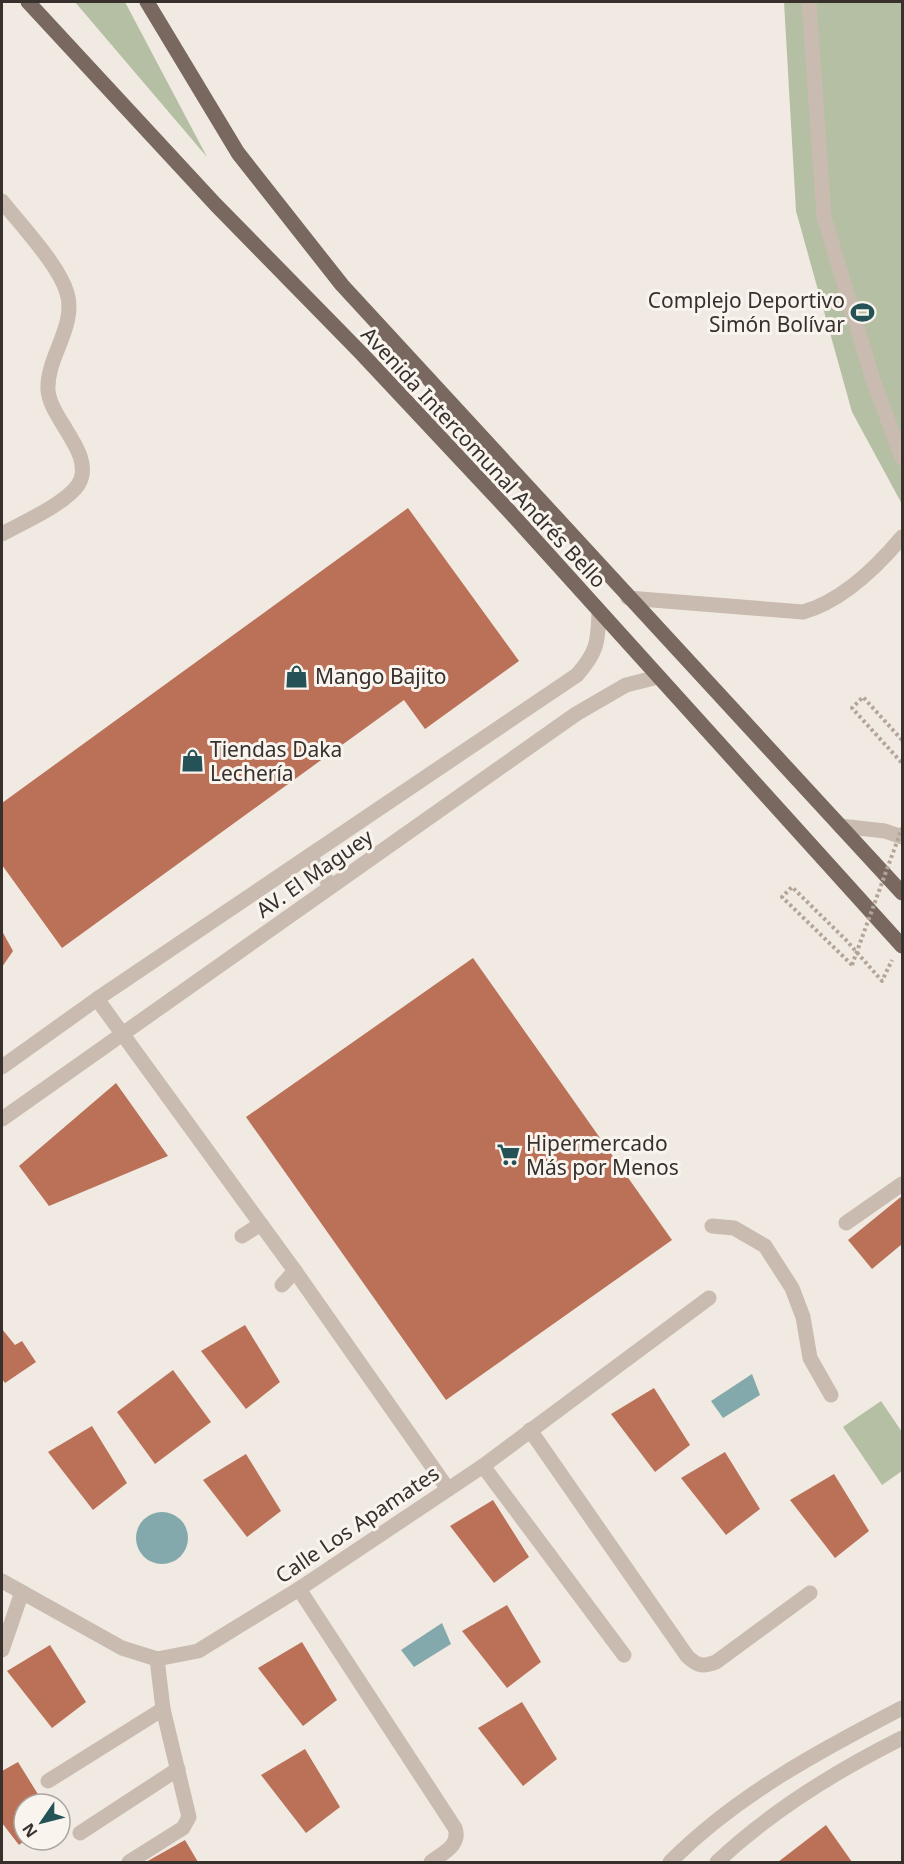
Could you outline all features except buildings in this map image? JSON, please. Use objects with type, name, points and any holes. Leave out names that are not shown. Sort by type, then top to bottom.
[{"type":"main road","name":"Avenida Intercomunal Andrés Bello","points":[[28,2],[216,205],[362,354],[901,945]]},
{"type":"main road","name":"Avenida Intercomunal Andrés Bello","points":[[147,2],[238,153],[342,285],[628,598],[903,893]]},
{"type":"street","points":[[809,2],[824,217],[873,380],[903,458]]},
{"type":"street","points":[[2,201],[58,274],[68,294],[64,331],[49,377],[48,391],[52,408],[82,461],[82,474],[78,485],[67,496],[2,534]]},
{"type":"street","points":[[628,598],[803,612],[824,606],[844,592],[903,537]]},
{"type":"street","name":"AV. El Maguey","points":[[2,1067],[97,999],[577,675],[591,659],[598,642],[599,613]]},
{"type":"street","name":"AV. El Maguey","points":[[2,1119],[576,714],[626,685],[658,677]]},
{"type":"street","points":[[840,826],[885,831],[903,837]]},
{"type":"street","points":[[309,856],[331,886]]},
{"type":"street","points":[[97,999],[295,1271],[448,1489]]},
{"type":"street","points":[[846,1223],[903,1184]]},
{"type":"street","points":[[242,1236],[261,1224]]},
{"type":"street","points":[[712,1226],[734,1228],[765,1246],[792,1288],[803,1317],[810,1358],[831,1395]]},
{"type":"street","points":[[282,1285],[295,1271]]},
{"type":"street","name":"Calle Los Apamates","points":[[2,1581],[122,1648],[158,1659],[198,1651],[299,1589],[483,1466],[709,1298]]},
{"type":"street","points":[[530,1430],[687,1656],[696,1665],[705,1666],[716,1662],[810,1593]]},
{"type":"street","points":[[483,1466],[624,1655]]},
{"type":"street","points":[[299,1589],[455,1828],[458,1835],[456,1841],[431,1863]]},
{"type":"street","points":[[2,1650],[22,1592]]},
{"type":"street","points":[[129,1863],[183,1828],[188,1821],[163,1709],[158,1659]]},
{"type":"street","points":[[670,1863],[734,1807],[769,1781],[903,1708]]},
{"type":"street","points":[[48,1781],[163,1709]]},
{"type":"street","points":[[717,1863],[774,1815],[859,1760],[903,1738]]},
{"type":"street","points":[[80,1833],[178,1769]]},
{"type":"path","points":[[903,740],[863,697],[852,708],[903,763]]},
{"type":"path","points":[[901,945],[882,981],[846,940],[792,887],[782,897],[852,965],[903,828]]},
{"type":"green space","points":[[75,2],[125,2],[207,157]]},
{"type":"green space","name":"Complejo Deportivo Simón Bolívar","points":[[784,2],[902,2],[902,504],[852,412],[796,211]]},
{"type":"green space","points":[[881,1401],[902,1432],[902,1471],[882,1485],[843,1427]]},
{"type":"water","points":[[752,1374],[760,1395],[723,1418],[711,1401]]},
{"type":"water","points":[[162,1512],[172,1514],[180,1520],[186,1528],[188,1538],[186,1548],[180,1556],[172,1562],[162,1564],[152,1562],[144,1556],[138,1548],[136,1538],[138,1528],[144,1520],[152,1514]]},
{"type":"water","points":[[442,1623],[451,1644],[414,1667],[401,1650]]},
{"type":"place","name":"Complejo Deportivo Simón Bolívar","points":[[863,312]]},
{"type":"place","name":"Mango Bajito","points":[[297,676]]},
{"type":"place","name":"Tiendas Daka Lechería","points":[[192,761]]},
{"type":"place","name":"Hipermercado Más por Menos","points":[[508,1155]]}]
